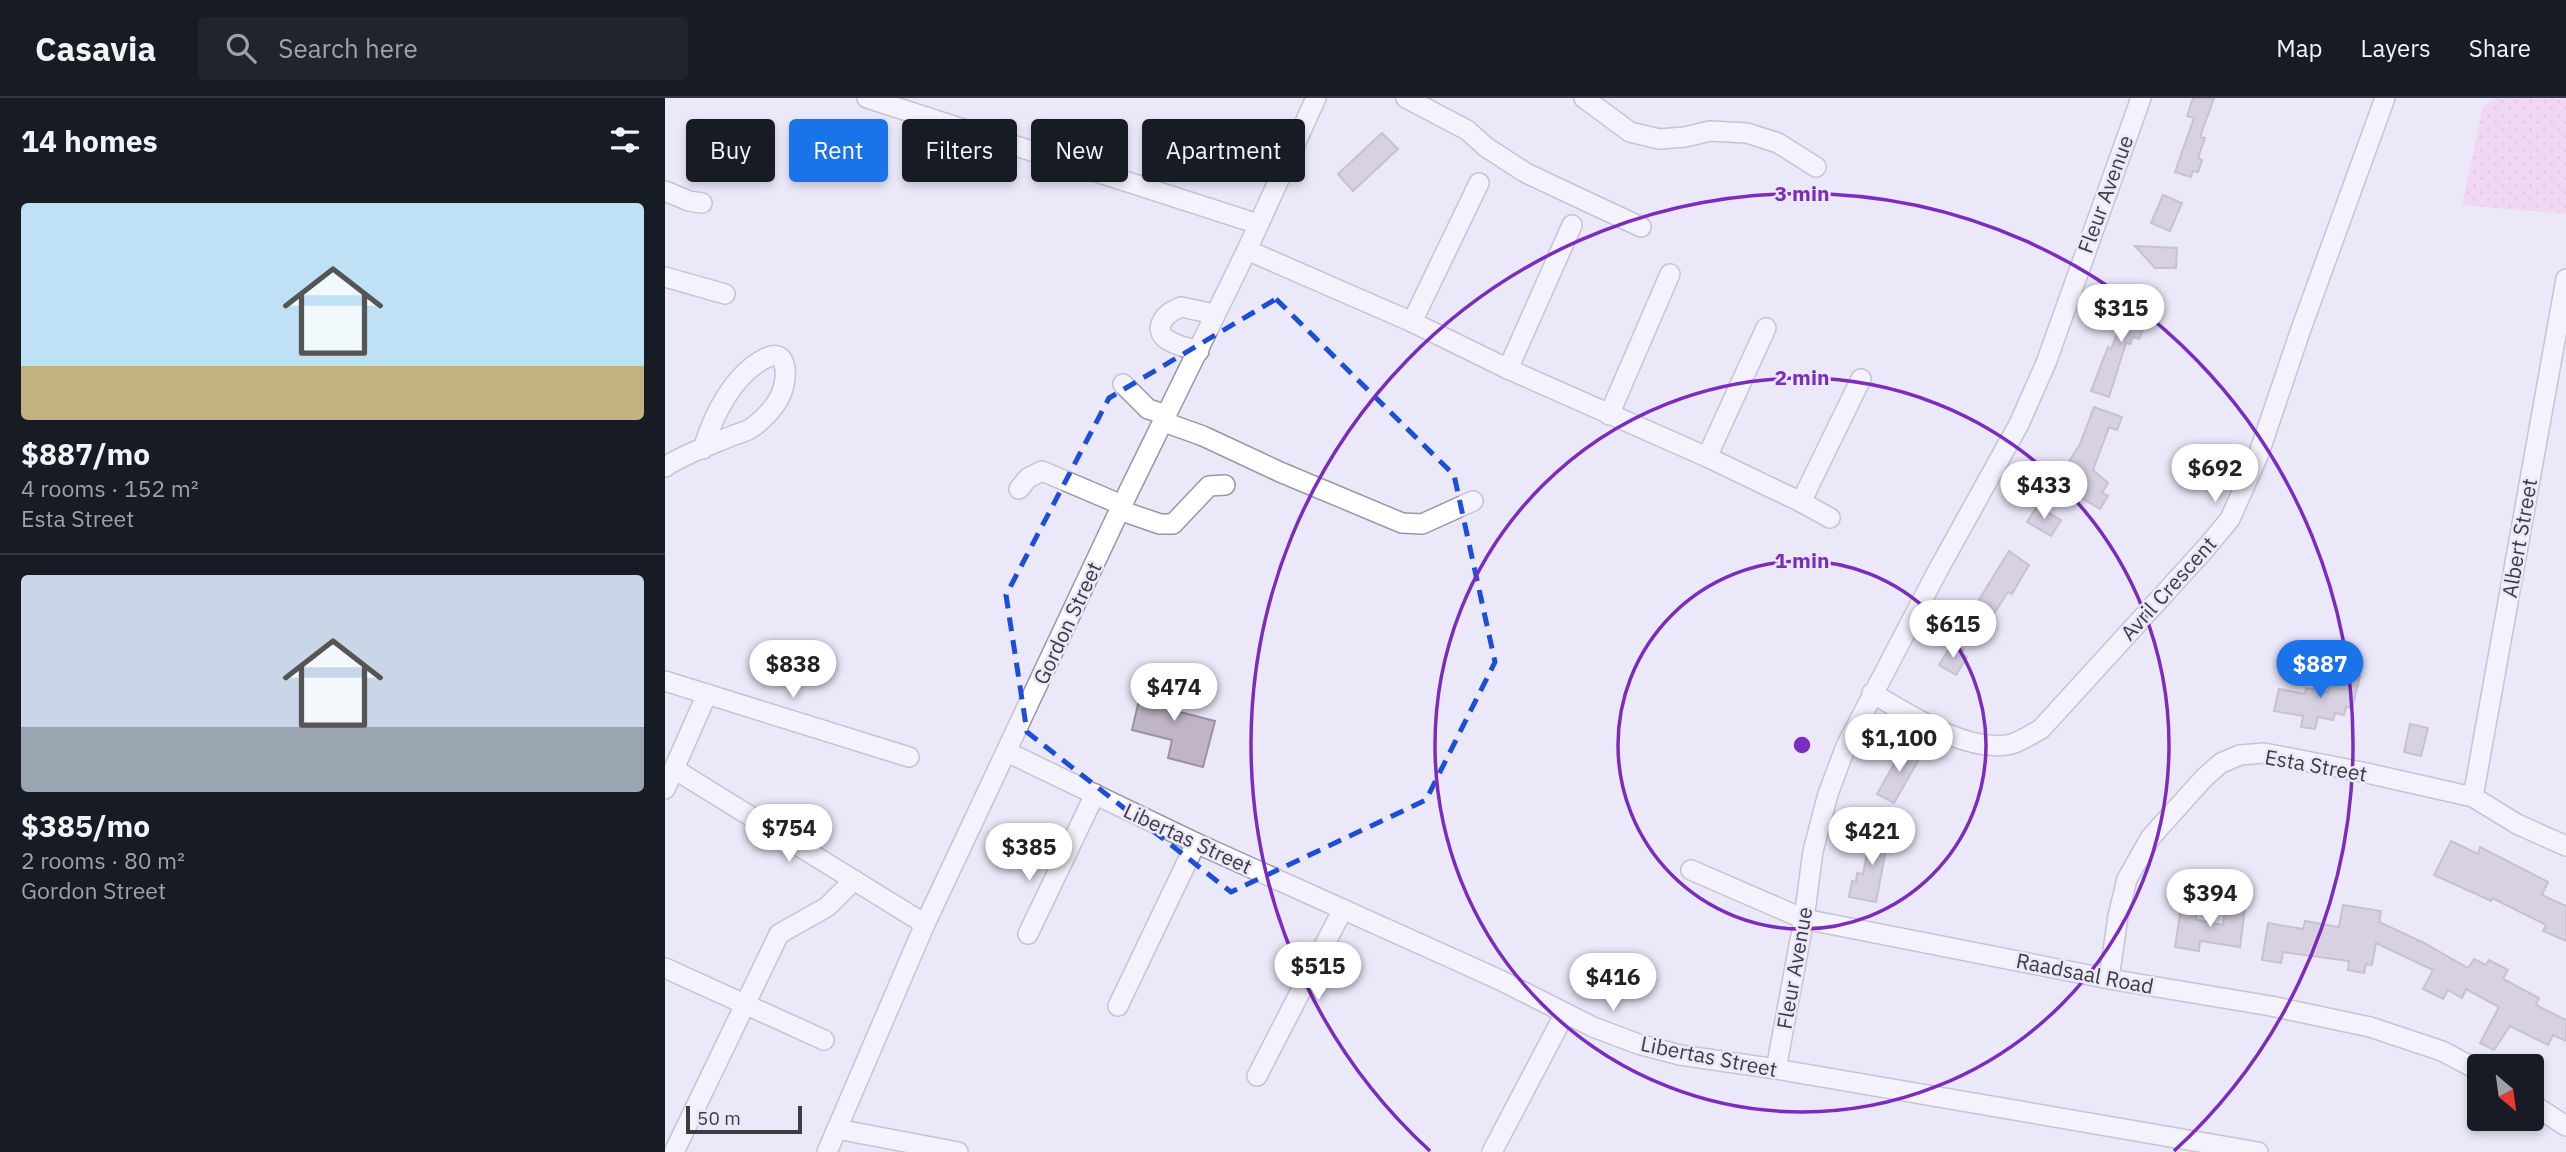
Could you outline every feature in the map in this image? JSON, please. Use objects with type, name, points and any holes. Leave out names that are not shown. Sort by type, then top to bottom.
[{"type":"street","points":[[867,98],[1258,224]]},
{"type":"street","name":"Gordon Street","points":[[827,1152],[925,924],[1121,507],[1247,250],[1316,98]]},
{"type":"street","points":[[1406,98],[1467,130],[1486,147],[1526,173],[1641,227]]},
{"type":"street","points":[[1584,98],[1630,132],[1659,139],[1710,131],[1747,133],[1778,142],[1815,167]]},
{"type":"street","name":"Fleur Avenue","points":[[1776,1069],[1804,919],[1813,851],[1828,794],[1846,746],[1872,693],[2019,424],[2046,363],[2141,98]]},
{"type":"street","name":"Avril Crescent","points":[[1872,693],[1923,723],[1951,735],[1987,744],[2005,745],[2018,742],[2041,729],[2206,548],[2230,519],[2258,456],[2385,98]]},
{"type":"street","points":[[1412,322],[1479,183]]},
{"type":"street","points":[[665,191],[689,201],[702,202]]},
{"type":"street","points":[[1508,369],[1572,225]]},
{"type":"street","points":[[1247,250],[1707,457],[1830,518]]},
{"type":"street","points":[[1609,415],[1670,274]]},
{"type":"street","points":[[665,277],[725,294]]},
{"type":"street","name":"Albert Street","points":[[2473,797],[2566,279]]},
{"type":"street","points":[[1199,351],[1173,344],[1163,337],[1160,327],[1164,317],[1181,307],[1214,314]]},
{"type":"street","points":[[1707,457],[1766,328]]},
{"type":"street","points":[[665,467],[677,459],[703,449],[753,427],[781,397],[787,371],[779,357],[770,356],[754,365],[736,383],[710,425],[703,449]]},
{"type":"street","points":[[1801,502],[1861,379]]},
{"type":"street","points":[[1123,384],[1148,409],[1165,418],[1292,478],[1402,523],[1422,524],[1473,501]]},
{"type":"street","points":[[1019,489],[1028,478],[1042,471],[1160,524],[1173,524],[1209,486],[1225,485]]},
{"type":"street","points":[[665,681],[909,757]]},
{"type":"street","points":[[665,789],[707,694]]},
{"type":"street","name":"Libertas Street","points":[[1007,752],[1196,843],[1638,1044],[1680,1055],[2258,1152]]},
{"type":"street","name":"Esta Street","points":[[2109,979],[2118,916],[2127,879],[2151,837],[2221,764],[2240,755],[2263,753],[2473,797],[2517,824],[2566,846]]},
{"type":"street","points":[[674,769],[925,924]]},
{"type":"street","points":[[1028,934],[1095,794]]},
{"type":"street","points":[[1118,1006],[1196,843]]},
{"type":"street","name":"Raadsaal Road","points":[[1691,870],[1804,919],[2370,1027],[2442,1051],[2467,1064]]},
{"type":"street","points":[[674,1152],[779,934],[785,928],[827,907],[854,880]]},
{"type":"street","points":[[1257,1076],[1343,909]]},
{"type":"street","points":[[665,968],[824,1040]]},
{"type":"street","points":[[1492,1152],[1565,1013]]},
{"type":"street","points":[[2545,1112],[2566,1126]]},
{"type":"street","points":[[837,1129],[958,1152]]},
{"type":"highlighted area","points":[[1276,299],[1454,475],[1495,662],[1426,800],[1231,892],[1027,732],[1006,595],[1109,398]]},
{"type":"shaded area","points":[[2497,98],[2566,98],[2566,214],[2462,205],[2483,107]]},
{"type":"building","points":[[2193,98],[2214,98],[2200,137],[2205,138],[2198,158],[2202,160],[2198,172],[2193,171],[2191,177],[2175,172],[2194,118],[2187,116]]},
{"type":"building","points":[[1382,133],[1398,149],[1353,191],[1338,174]]},
{"type":"building","points":[[2163,195],[2182,203],[2170,231],[2151,223]]},
{"type":"building","points":[[2135,246],[2177,248],[2176,268],[2155,268]]},
{"type":"building","points":[[2133,294],[2151,301],[2139,339],[2133,337],[2130,344],[2126,343],[2109,397],[2091,391]]},
{"type":"building","points":[[2094,407],[2122,417],[2117,430],[2109,427],[2093,470],[2108,483],[2102,493],[2108,496],[2100,509],[2056,482],[2080,444]]},
{"type":"building","points":[[2037,506],[2061,520],[2051,536],[2027,522]]},
{"type":"building","points":[[2009,551],[2029,565],[2012,594],[2008,592],[1986,626],[1969,616]]},
{"type":"building","points":[[1952,644],[1963,650],[1961,653],[1967,657],[1956,675],[1939,665]]},
{"type":"building","points":[[2333,670],[2360,676],[2352,708],[2346,707],[2344,715],[2335,713],[2333,720],[2318,717],[2315,729],[2301,727],[2303,716],[2274,711],[2279,689],[2305,694],[2306,688],[2328,692]]},
{"type":"building","points":[[1156,673],[1180,679],[1172,710],[1215,721],[1203,767],[1168,758],[1172,740],[1132,730],[1139,700],[1149,702]]},
{"type":"building","points":[[2410,724],[2428,728],[2421,756],[2404,752]]},
{"type":"building","points":[[1905,745],[1922,754],[1894,803],[1877,794]]},
{"type":"building","points":[[1873,825],[1890,828],[1876,902],[1849,897],[1852,881],[1856,882],[1857,873],[1863,874]]},
{"type":"building","points":[[2451,841],[2478,854],[2480,847],[2548,882],[2542,895],[2566,906],[2566,941],[2543,931],[2546,925],[2492,898],[2491,901],[2434,875]]},
{"type":"building","points":[[2226,905],[2245,908],[2240,947],[2200,941],[2199,951],[2175,947],[2181,908],[2194,910],[2197,920],[2223,925]]},
{"type":"building","points":[[2343,905],[2381,911],[2379,922],[2468,968],[2474,959],[2486,965],[2489,960],[2508,970],[2503,979],[2539,998],[2536,1005],[2566,1020],[2566,1041],[2553,1035],[2548,1045],[2510,1026],[2494,1050],[2480,1043],[2499,1007],[2466,989],[2462,998],[2448,990],[2443,999],[2423,989],[2433,970],[2376,943],[2372,965],[2366,964],[2364,973],[2348,970],[2349,961],[2283,952],[2281,963],[2262,960],[2268,923],[2303,929],[2305,921],[2339,927]]}]
